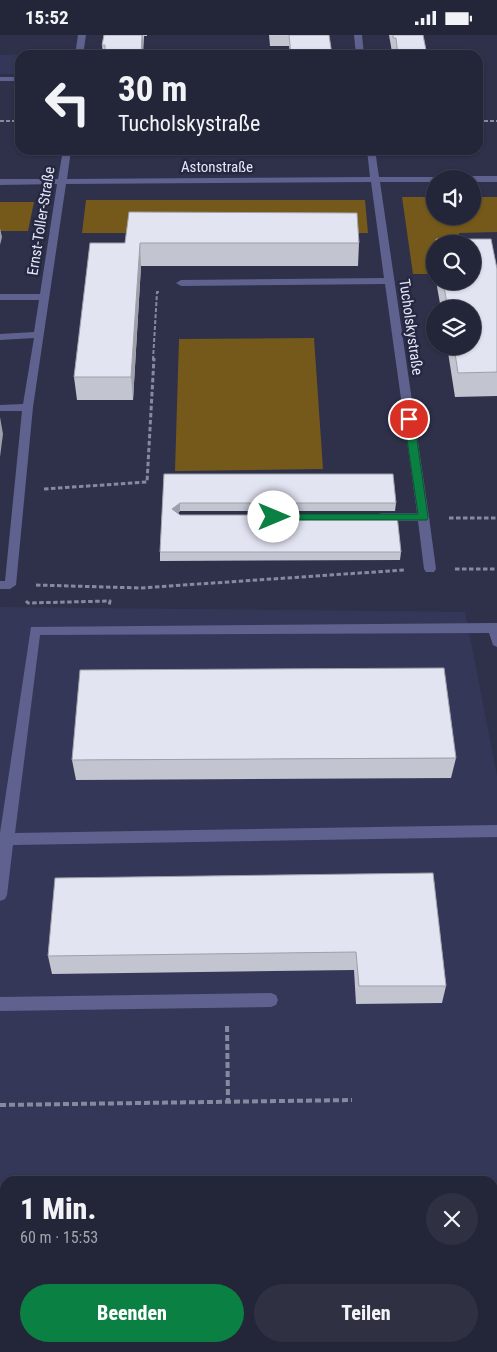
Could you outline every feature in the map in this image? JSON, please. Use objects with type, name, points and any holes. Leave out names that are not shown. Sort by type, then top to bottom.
[{"type":"street","points":[[80,50],[82,35]]},
{"type":"street","points":[[358,35],[360,50]]},
{"type":"street","points":[[0,79],[15,79]]},
{"type":"street","name":"Ernst-Toller-Straße","points":[[5,585],[20,490],[28,407],[66,155]]},
{"type":"street","name":"Tucholskystraße","points":[[372,155],[430,569]]},
{"type":"street","name":"Astonstraße","points":[[0,182],[426,179]]},
{"type":"street","points":[[481,179],[497,179]]},
{"type":"street","points":[[181,283],[389,281]]},
{"type":"street","name":"Ernst-Toller-Straße","points":[[0,297],[45,297]]},
{"type":"street","points":[[0,337],[39,335]]},
{"type":"street","points":[[0,408],[28,407]]},
{"type":"street","points":[[365,517],[423,517]]},
{"type":"street","points":[[0,895],[4,839],[35,630],[495,628],[497,642]]},
{"type":"street","points":[[4,839],[497,831]]},
{"type":"street","points":[[0,1004],[271,1000]]},
{"type":"path","points":[[0,121],[15,121]]},
{"type":"path","points":[[483,121],[497,121]]},
{"type":"path","points":[[20,490],[147,483],[157,293],[181,283]]},
{"type":"path","points":[[423,517],[497,518]]},
{"type":"path","points":[[5,585],[140,588],[430,569],[497,569]]},
{"type":"path","points":[[227,1022],[228,1102]]},
{"type":"path","points":[[0,1105],[352,1100]]},
{"type":"shaded area","points":[[0,55],[15,55],[15,74],[0,74]]},
{"type":"shaded area","points":[[402,197],[426,197],[426,225],[481,225],[481,197],[497,197],[497,232],[426,235],[426,274],[413,274]]},
{"type":"shaded area","points":[[86,200],[365,200],[368,233],[82,233]]},
{"type":"shaded area","points":[[0,202],[34,202],[28,231],[0,231]]},
{"type":"shaded area","points":[[314,338],[323,469],[175,471],[179,339]]},
{"type":"shaded area","points":[[0,607],[465,612],[497,776],[497,1176],[0,1176]]},
{"type":"building","points":[[104,35],[142,35],[141,50],[105,50],[105,45],[102,45]]},
{"type":"building","points":[[289,35],[329,35],[331,50],[290,50]]},
{"type":"building","points":[[393,35],[423,35],[426,50],[397,50],[396,38],[393,38]]},
{"type":"building","points":[[129,212],[357,213],[359,243],[140,243],[131,377],[74,377],[90,243],[125,243]]},
{"type":"building","points":[[481,239],[491,239],[497,269],[497,372],[458,373],[455,355],[481,355],[481,300],[446,300],[445,290],[481,290]]},
{"type":"building","points":[[164,474],[393,474],[396,503],[180,503],[172,509],[180,515],[397,515],[401,552],[160,552]]},
{"type":"building","points":[[444,668],[456,758],[72,760],[80,670]]},
{"type":"building","points":[[433,873],[446,986],[359,986],[356,952],[48,956],[55,878]]},
{"type":"route","points":[[274,517],[423,517],[409,419]]}]
